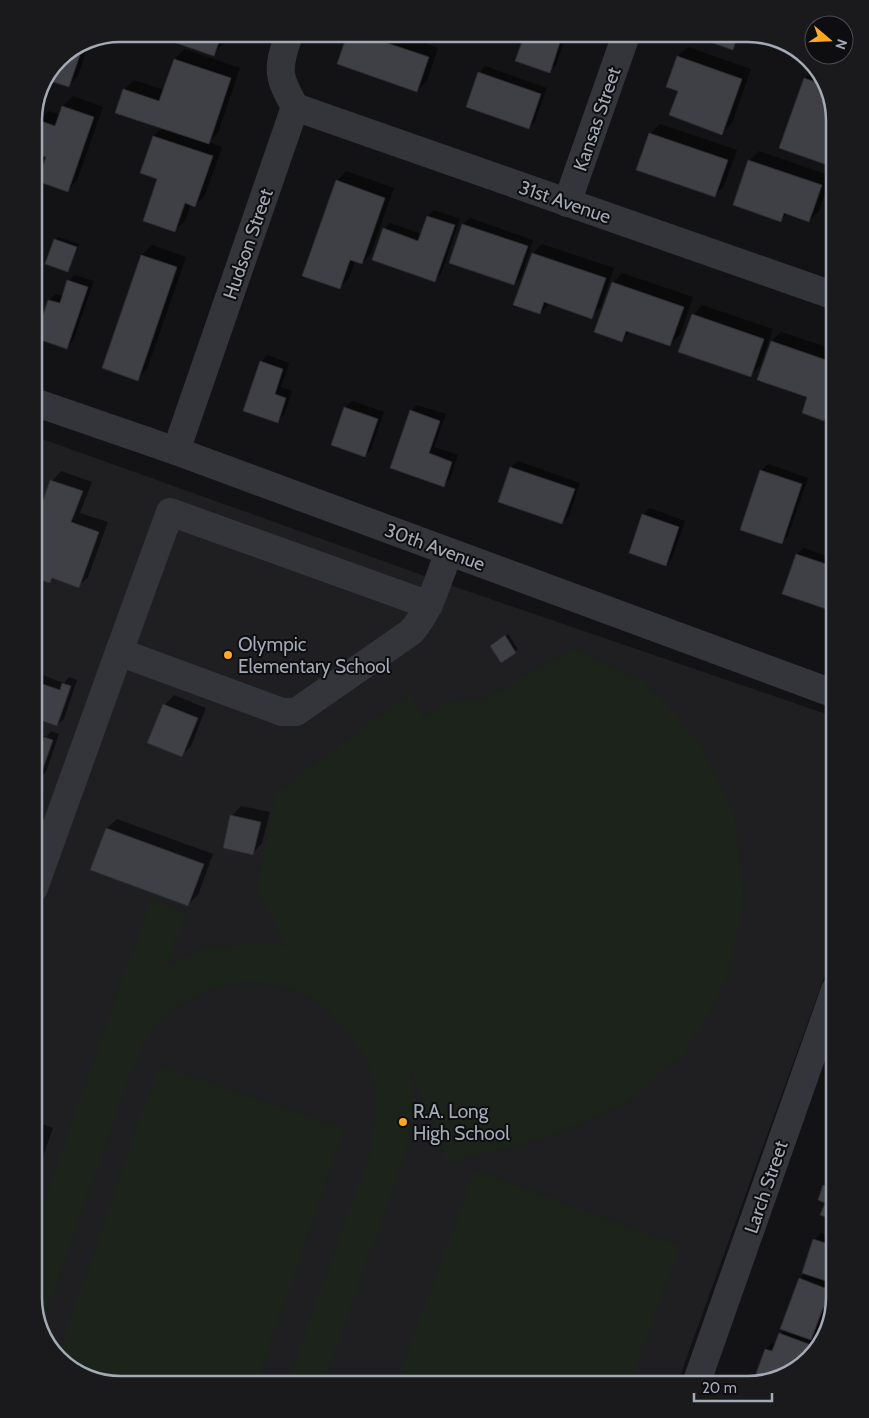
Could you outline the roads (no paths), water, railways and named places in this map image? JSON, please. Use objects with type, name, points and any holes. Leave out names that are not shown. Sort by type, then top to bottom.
[{"type":"street","points":[[286,42],[282,54],[280,80],[295,107]]},
{"type":"street","name":"Kansas Street","points":[[567,203],[623,43]]},
{"type":"street","name":"31st Avenue","points":[[295,107],[826,293]]},
{"type":"street","name":"Hudson Street","points":[[176,452],[295,107]]},
{"type":"street","name":"30th Avenue","points":[[43,405],[176,452],[826,691]]},
{"type":"street","points":[[42,865],[170,512],[429,605]]},
{"type":"street","points":[[119,652],[282,712],[296,712],[411,632],[424,618],[449,552]]},
{"type":"street","name":"Larch Street","points":[[699,1376],[826,1016]]},
{"type":"place","name":"Olympic Elementary School","points":[[228,655]]},
{"type":"place","name":"R.A. Long High School","points":[[403,1122]]}]
